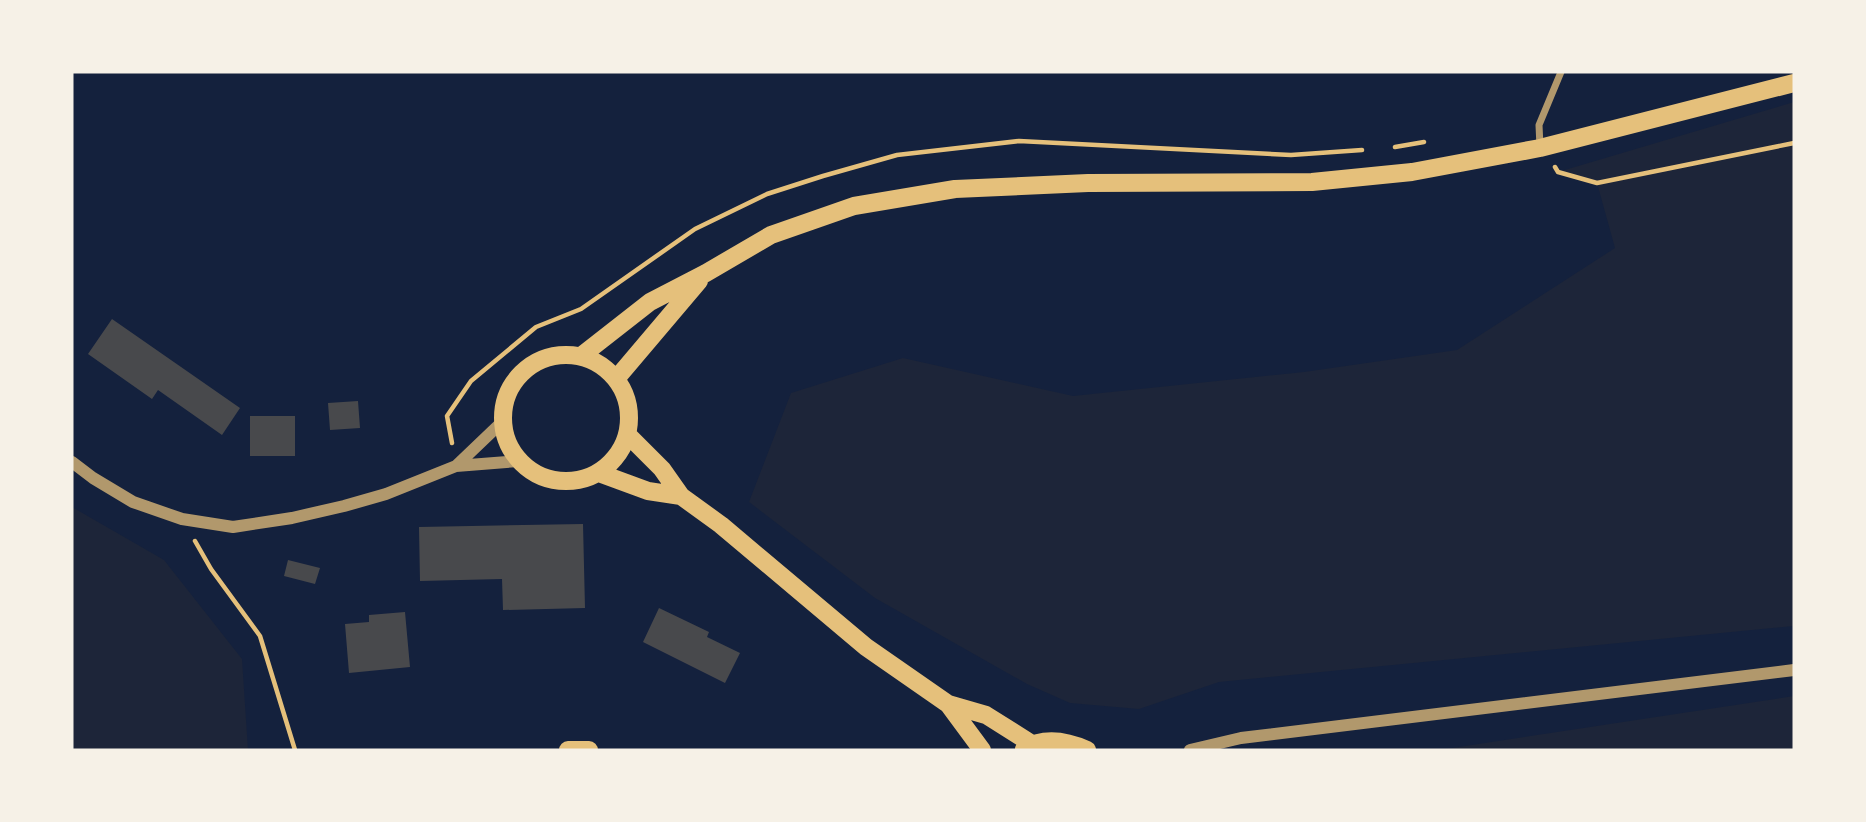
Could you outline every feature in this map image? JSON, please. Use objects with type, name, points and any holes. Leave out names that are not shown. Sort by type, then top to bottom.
[{"type":"main road","points":[[582,356],[650,302],[771,235],[854,206],[955,189],[1088,183],[1312,182],[1412,172],[1540,148],[1794,83]]},
{"type":"main road","points":[[616,379],[706,273]]},
{"type":"main road","points":[[552,356],[582,356],[601,365],[616,379],[625,396],[630,415],[628,435],[617,456],[599,473],[579,481],[556,481],[536,475],[518,461],[506,443],[501,423],[503,403],[511,384],[524,369],[552,356]]},
{"type":"main road","points":[[628,435],[662,469],[681,496],[721,525],[866,647],[948,704],[986,715],[1027,747],[1051,740],[1071,743],[1087,750]]},
{"type":"main road","points":[[599,473],[648,491],[681,496]]},
{"type":"main road","points":[[948,704],[982,750]]},
{"type":"main road","points":[[568,750],[589,750]]},
{"type":"street","points":[[1540,148],[1539,125],[1561,72]]},
{"type":"street","points":[[456,466],[501,423]]},
{"type":"street","points":[[72,462],[133,502],[182,519],[233,527],[292,518],[386,494],[456,466],[518,461]]},
{"type":"street","points":[[1190,750],[1241,738],[1794,670]]},
{"type":"path","points":[[1540,148],[1558,172],[1597,183],[1794,143]]},
{"type":"path","points":[[182,519],[211,569],[260,636],[295,750]]},
{"type":"shaded area","points":[[1794,102],[1794,626],[1219,682],[1139,709],[1070,703],[1027,684],[875,598],[749,502],[791,393],[903,358],[1073,396],[1304,372],[1457,350],[1615,248],[1597,183],[1558,172]]},
{"type":"shaded area","points":[[72,507],[164,560],[242,659],[248,750],[72,750]]},
{"type":"shaded area","points":[[1794,696],[1794,750],[1439,750]]},
{"type":"building","points":[[112,319],[240,408],[222,435],[158,390],[152,399],[88,354]]},
{"type":"building","points":[[358,401],[360,428],[330,430],[328,403]]},
{"type":"building","points":[[250,416],[295,416],[295,456],[250,456]]},
{"type":"building","points":[[583,524],[585,608],[503,610],[502,579],[420,581],[419,527]]},
{"type":"building","points":[[288,560],[320,568],[315,584],[284,576]]},
{"type":"building","points":[[659,608],[709,632],[707,637],[740,653],[725,683],[643,642]]},
{"type":"building","points":[[405,612],[410,667],[349,673],[345,624],[369,622],[369,615]]}]
